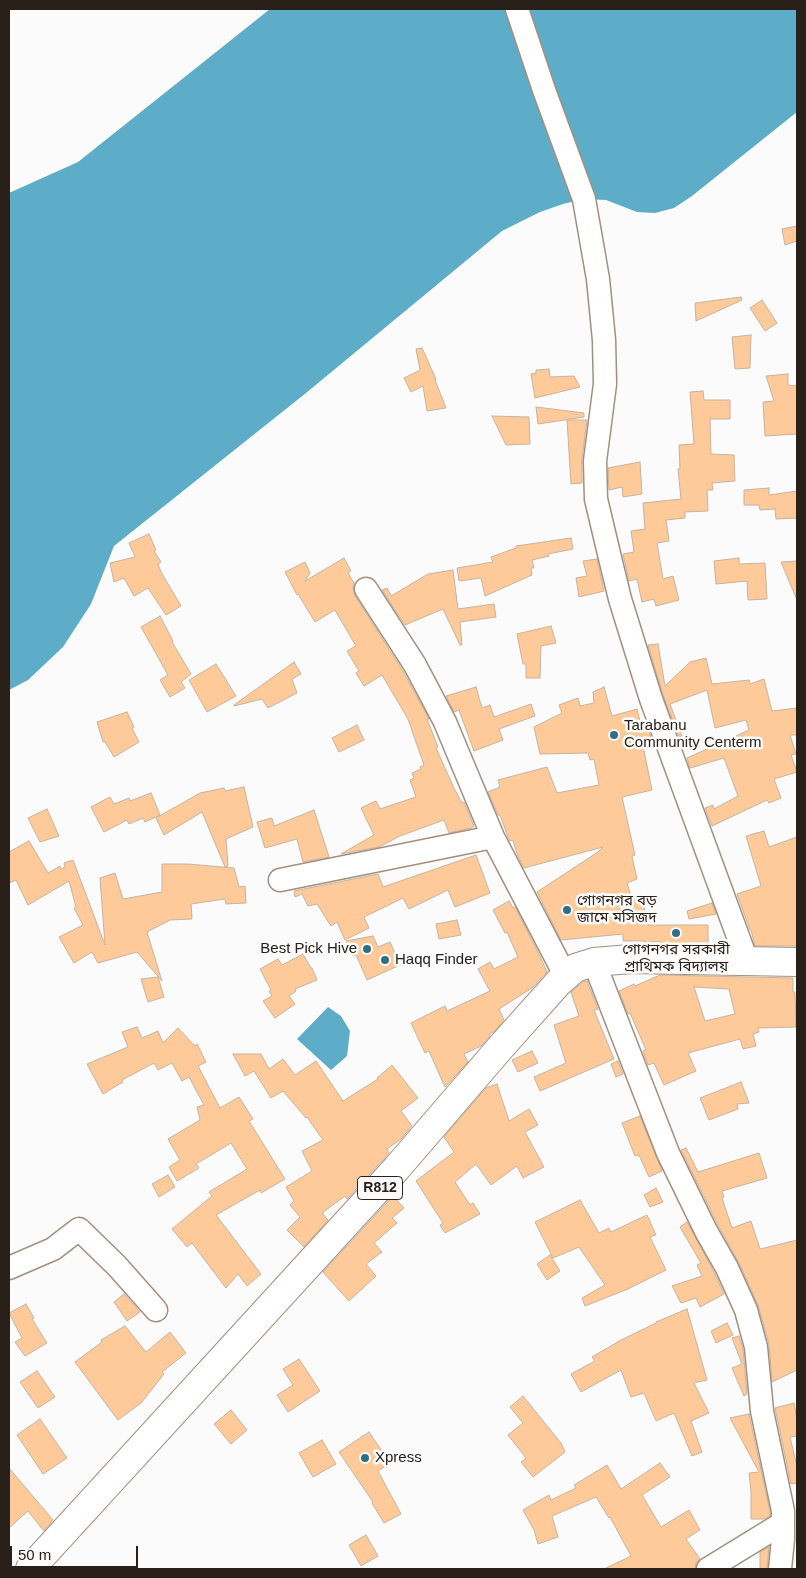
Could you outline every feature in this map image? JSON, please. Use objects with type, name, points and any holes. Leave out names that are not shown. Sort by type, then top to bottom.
[{"type":"main road","name":"R812","points":[[30,1569],[390,1176],[558,983],[576,968],[594,962],[631,959],[797,962]]},
{"type":"street","points":[[517,9],[584,199],[598,279],[604,340],[605,384],[595,461],[596,499],[620,599],[652,699],[747,961]]},
{"type":"street","points":[[366,589],[415,665],[445,722],[494,837],[566,977]]},
{"type":"street","points":[[280,880],[494,837]]},
{"type":"street","points":[[594,962],[668,1153],[706,1231],[727,1268],[746,1310],[756,1347],[762,1411],[784,1511],[780,1569]]},
{"type":"street","points":[[9,1268],[53,1250],[78,1228],[117,1266],[156,1310]]},
{"type":"street","points":[[708,1569],[783,1523]]},
{"type":"water","points":[[270,9],[797,9],[797,112],[692,196],[674,208],[655,213],[637,212],[606,200],[584,199],[540,212],[502,231],[306,393],[114,546],[91,604],[63,647],[28,680],[9,690],[9,193],[78,162]]},
{"type":"water","points":[[328,1007],[341,1016],[350,1031],[347,1056],[331,1070],[297,1039]]},
{"type":"building","points":[[797,226],[797,241],[785,245],[782,229]]},
{"type":"building","points":[[741,297],[742,300],[696,321],[695,303]]},
{"type":"building","points":[[762,300],[777,323],[765,331],[750,308]]},
{"type":"building","points":[[751,335],[750,368],[735,369],[732,337]]},
{"type":"building","points":[[422,348],[446,408],[427,411],[423,386],[411,392],[404,378],[420,370],[416,349]]},
{"type":"building","points":[[549,369],[550,377],[574,376],[580,387],[535,398],[531,374],[536,373],[536,370]]},
{"type":"building","points":[[788,374],[788,385],[797,386],[797,434],[765,436],[763,402],[774,401],[766,376]]},
{"type":"building","points":[[703,391],[704,400],[730,400],[730,419],[710,419],[711,454],[734,455],[735,481],[712,483],[713,490],[707,490],[708,511],[685,512],[685,518],[666,520],[669,541],[657,543],[663,579],[673,576],[679,600],[656,606],[654,599],[642,602],[637,579],[629,581],[623,554],[634,552],[631,531],[645,529],[643,503],[681,499],[678,469],[680,469],[679,445],[694,444],[690,392]]},
{"type":"building","points":[[536,407],[584,413],[584,417],[538,424]]},
{"type":"building","points":[[492,416],[529,417],[530,444],[506,445]]},
{"type":"building","points":[[567,420],[587,420],[582,459],[582,483],[571,484]]},
{"type":"building","points":[[640,462],[642,494],[623,497],[622,487],[609,490],[608,468]]},
{"type":"building","points":[[769,488],[769,495],[797,491],[797,518],[776,519],[775,509],[760,510],[759,505],[744,505],[744,490]]},
{"type":"building","points":[[149,534],[156,550],[154,551],[161,562],[158,564],[161,572],[181,606],[166,615],[148,588],[134,596],[124,578],[114,582],[110,563],[135,557],[129,543]]},
{"type":"building","points":[[571,538],[573,549],[548,554],[549,556],[532,560],[534,568],[531,568],[532,575],[485,596],[481,578],[459,581],[457,568],[493,562],[491,557],[516,548],[516,546]]},
{"type":"building","points":[[344,558],[351,571],[348,573],[354,583],[355,596],[403,671],[429,719],[427,719],[438,747],[436,748],[454,788],[462,803],[464,802],[474,826],[471,828],[449,833],[444,820],[400,836],[379,847],[341,854],[374,835],[361,808],[376,801],[380,809],[416,797],[410,780],[414,778],[412,773],[421,769],[420,767],[424,765],[408,719],[382,675],[364,686],[356,673],[359,671],[347,651],[356,646],[335,610],[315,622],[297,595],[285,572],[305,562],[310,573],[305,581]]},
{"type":"building","points":[[739,558],[739,564],[765,563],[767,599],[748,600],[747,581],[716,584],[714,561]]},
{"type":"building","points":[[597,559],[604,591],[579,597],[576,578],[587,576],[583,561]]},
{"type":"building","points":[[797,561],[797,600],[781,562]]},
{"type":"building","points":[[453,570],[458,609],[494,604],[496,617],[460,622],[462,645],[460,645],[443,609],[405,625],[382,590],[387,588],[391,596],[428,574]]},
{"type":"building","points":[[160,616],[172,642],[191,674],[181,682],[185,688],[170,697],[160,680],[168,675],[141,627]]},
{"type":"building","points":[[551,626],[556,643],[541,646],[540,678],[526,678],[526,664],[523,664],[517,634]]},
{"type":"building","points":[[658,644],[665,686],[690,662],[706,658],[712,684],[749,680],[750,684],[764,679],[772,711],[797,708],[797,735],[790,735],[796,754],[791,755],[797,772],[774,779],[781,798],[769,803],[767,800],[712,826],[705,808],[713,805],[714,809],[738,796],[724,758],[690,768],[687,758],[749,730],[746,720],[715,728],[707,690],[670,704],[682,736],[679,737],[663,695],[648,645]]},
{"type":"building","points":[[294,662],[301,674],[292,679],[297,693],[268,708],[262,699],[234,706],[234,705]]},
{"type":"building","points":[[216,664],[236,696],[207,712],[189,680]]},
{"type":"building","points":[[476,687],[482,708],[490,705],[494,717],[531,704],[535,716],[499,729],[503,740],[474,751],[459,710],[454,712],[446,696]]},
{"type":"building","points":[[604,687],[612,716],[637,709],[642,729],[648,728],[653,744],[643,746],[652,790],[622,797],[635,855],[632,856],[637,879],[627,883],[631,896],[641,894],[648,925],[708,925],[708,944],[721,945],[623,941],[623,934],[561,940],[537,892],[603,847],[524,868],[513,840],[510,841],[500,815],[498,815],[488,792],[500,787],[498,780],[547,767],[557,793],[599,785],[594,759],[590,760],[588,753],[540,754],[534,727],[562,713],[559,705],[578,698],[580,706],[594,703],[593,692]]},
{"type":"building","points":[[127,712],[139,742],[114,757],[105,742],[103,742],[97,722]]},
{"type":"building","points":[[357,725],[364,740],[339,752],[332,738]]},
{"type":"building","points":[[244,787],[253,827],[226,839],[228,866],[225,867],[202,812],[164,835],[156,818],[200,793],[224,788],[225,791]]},
{"type":"building","points":[[151,793],[160,815],[145,822],[143,818],[129,824],[127,820],[104,832],[91,807],[110,797],[114,804],[129,798],[130,801]]},
{"type":"building","points":[[47,809],[59,836],[40,842],[28,818]]},
{"type":"building","points":[[314,810],[329,857],[303,862],[297,839],[265,848],[257,822],[272,818],[274,826]]},
{"type":"building","points":[[764,831],[769,847],[797,837],[797,946],[755,946],[737,894],[761,886],[746,836]]},
{"type":"building","points":[[29,841],[48,873],[60,866],[61,869],[65,867],[64,863],[73,860],[105,945],[100,878],[115,873],[123,899],[162,892],[162,864],[234,868],[239,887],[245,886],[246,903],[226,904],[225,899],[191,904],[192,919],[170,920],[147,932],[162,981],[137,952],[98,963],[92,952],[74,963],[59,937],[83,925],[74,908],[76,907],[69,881],[28,905],[16,880],[9,883],[9,852]]},
{"type":"building","points":[[476,855],[490,893],[455,907],[448,890],[409,909],[403,898],[364,917],[369,928],[345,940],[337,922],[331,926],[317,904],[308,906],[302,894],[295,897],[294,891],[378,874],[383,887]]},
{"type":"building","points":[[509,901],[513,908],[515,907],[547,972],[532,988],[499,1009],[504,1020],[494,1032],[489,1034],[490,1036],[481,1046],[464,1054],[468,1062],[445,1087],[429,1051],[425,1053],[411,1023],[445,1006],[447,1011],[490,991],[478,969],[490,962],[494,969],[518,957],[507,932],[505,933],[493,910]]},
{"type":"building","points":[[712,903],[716,914],[689,919],[687,911]]},
{"type":"building","points":[[457,920],[461,935],[439,939],[436,924]]},
{"type":"building","points":[[373,936],[378,947],[390,942],[400,965],[367,980],[356,955],[353,956],[346,941]]},
{"type":"building","points":[[303,954],[317,980],[295,989],[296,991],[289,996],[295,1004],[275,1018],[263,1001],[272,996],[269,991],[271,990],[260,969],[278,959],[282,965]]},
{"type":"building","points":[[660,975],[793,978],[796,1027],[758,1028],[759,1032],[753,1034],[756,1046],[743,1049],[740,1039],[688,1053],[696,1071],[664,1085],[654,1063],[648,1065],[643,1051],[646,1050],[619,991],[634,984],[635,986]],"holes":[[[694,987],[729,989],[735,1014],[705,1021]]]},
{"type":"building","points":[[158,977],[164,997],[148,1002],[141,979]]},
{"type":"building","points":[[587,981],[598,1009],[594,1010],[614,1059],[540,1091],[534,1077],[566,1063],[554,1025],[579,1016],[571,992]]},
{"type":"building","points":[[137,1027],[142,1038],[158,1031],[163,1043],[178,1028],[195,1046],[197,1044],[206,1062],[198,1066],[220,1108],[239,1097],[253,1119],[249,1121],[285,1179],[261,1193],[260,1190],[216,1215],[261,1274],[247,1286],[238,1274],[226,1288],[192,1243],[187,1247],[172,1229],[212,1196],[209,1192],[247,1169],[231,1143],[196,1164],[199,1168],[177,1181],[169,1167],[180,1160],[168,1139],[200,1120],[197,1107],[204,1105],[189,1077],[182,1081],[172,1063],[158,1070],[154,1063],[122,1080],[123,1082],[103,1094],[87,1064],[128,1047],[122,1032]]},
{"type":"building","points":[[532,1051],[538,1063],[518,1072],[512,1060]]},
{"type":"building","points":[[233,1054],[261,1054],[269,1069],[283,1059],[295,1075],[316,1061],[343,1101],[378,1079],[392,1065],[418,1098],[401,1111],[412,1126],[401,1139],[387,1149],[389,1153],[347,1199],[345,1196],[322,1213],[328,1220],[304,1247],[287,1230],[300,1217],[290,1205],[294,1201],[286,1187],[312,1171],[302,1151],[323,1140],[307,1117],[283,1091],[271,1098],[254,1071],[245,1076]]},
{"type":"building","points":[[618,1061],[623,1074],[616,1077],[611,1064]]},
{"type":"building","points":[[741,1082],[749,1103],[737,1104],[738,1109],[709,1120],[700,1098]]},
{"type":"building","points":[[497,1084],[509,1121],[529,1109],[538,1125],[525,1132],[544,1167],[523,1178],[517,1166],[491,1185],[476,1164],[455,1182],[470,1205],[473,1203],[480,1214],[445,1233],[440,1225],[443,1223],[416,1181],[454,1152],[444,1137],[486,1088]]},
{"type":"building","points":[[640,1116],[662,1171],[649,1177],[639,1155],[635,1156],[622,1123]]},
{"type":"building","points":[[686,1148],[698,1172],[759,1153],[767,1178],[722,1191],[724,1197],[722,1198],[732,1228],[751,1221],[760,1249],[797,1240],[797,1370],[772,1382],[769,1344],[758,1305],[739,1263],[681,1150]]},
{"type":"building","points":[[168,1175],[175,1187],[159,1197],[152,1184]]},
{"type":"building","points":[[656,1188],[663,1202],[650,1207],[644,1195]]},
{"type":"building","points":[[393,1196],[404,1208],[392,1218],[397,1223],[374,1243],[382,1252],[366,1264],[376,1276],[349,1301],[323,1272]]},
{"type":"building","points":[[580,1200],[599,1233],[609,1228],[611,1232],[647,1215],[656,1235],[650,1237],[666,1270],[628,1289],[585,1306],[582,1298],[605,1285],[579,1247],[553,1258],[535,1222]]},
{"type":"building","points":[[687,1222],[724,1294],[700,1307],[696,1298],[681,1303],[672,1286],[702,1276],[697,1265],[701,1263],[680,1227]]},
{"type":"building","points":[[550,1255],[560,1271],[547,1280],[537,1264]]},
{"type":"building","points":[[124,1294],[140,1312],[127,1321],[114,1302]]},
{"type":"building","points":[[26,1304],[34,1318],[32,1319],[47,1343],[25,1356],[15,1342],[22,1338],[9,1313]]},
{"type":"building","points":[[687,1309],[707,1380],[694,1383],[709,1413],[691,1421],[702,1452],[692,1456],[674,1413],[656,1421],[644,1393],[631,1397],[621,1370],[581,1392],[571,1374],[595,1361],[592,1357],[621,1340]]},
{"type":"building","points":[[727,1323],[733,1335],[716,1343],[711,1331]]},
{"type":"building","points":[[125,1326],[146,1352],[170,1332],[186,1353],[162,1372],[164,1374],[141,1403],[118,1420],[75,1362],[102,1342],[101,1340]]},
{"type":"building","points":[[739,1336],[743,1349],[747,1394],[744,1396],[732,1368],[742,1364],[732,1338]]},
{"type":"building","points":[[299,1359],[320,1391],[288,1412],[277,1395],[293,1385],[283,1369]]},
{"type":"building","points":[[37,1371],[55,1397],[38,1408],[20,1382]]},
{"type":"building","points":[[523,1396],[561,1443],[565,1452],[533,1477],[521,1462],[526,1458],[508,1435],[523,1423],[510,1407]]},
{"type":"building","points":[[794,1403],[797,1419],[797,1436],[790,1437],[797,1466],[797,1483],[791,1484],[775,1408]]},
{"type":"building","points":[[231,1410],[247,1430],[231,1444],[214,1424]]},
{"type":"building","points":[[749,1414],[770,1512],[770,1516],[764,1519],[751,1519],[749,1473],[759,1472],[730,1418]]},
{"type":"building","points":[[40,1419],[67,1458],[43,1474],[17,1435]]},
{"type":"building","points":[[369,1432],[390,1463],[378,1471],[401,1514],[384,1523],[373,1502],[339,1452]]},
{"type":"building","points":[[322,1440],[336,1464],[313,1477],[299,1453]]},
{"type":"building","points":[[660,1463],[670,1477],[642,1495],[661,1527],[689,1510],[700,1530],[686,1539],[700,1559],[696,1563],[695,1569],[604,1569],[631,1556],[610,1517],[596,1497],[552,1516],[558,1537],[538,1544],[534,1530],[523,1510],[549,1495],[551,1500],[576,1488],[574,1485],[607,1465],[621,1489]]},
{"type":"building","points":[[9,1468],[53,1520],[44,1531],[28,1511],[9,1528]]},
{"type":"building","points":[[366,1535],[378,1556],[361,1566],[349,1545]]},
{"type":"building","points":[[769,1547],[767,1569],[760,1569],[760,1552]]},
{"type":"place","name":"Tarabanu Community Centerm","points":[[614,735]]},
{"type":"place","name":"গোগনগর বড় জামে মসিজদ","points":[[567,910]]},
{"type":"place","name":"গোগনগর সরকারী প্রাথিমক বিদ্যালয়","points":[[676,933]]},
{"type":"place","name":"Best Pick Hive","points":[[367,949]]},
{"type":"place","name":"Haqq Finder","points":[[385,960]]},
{"type":"place","name":"Xpress","points":[[365,1458]]}]
